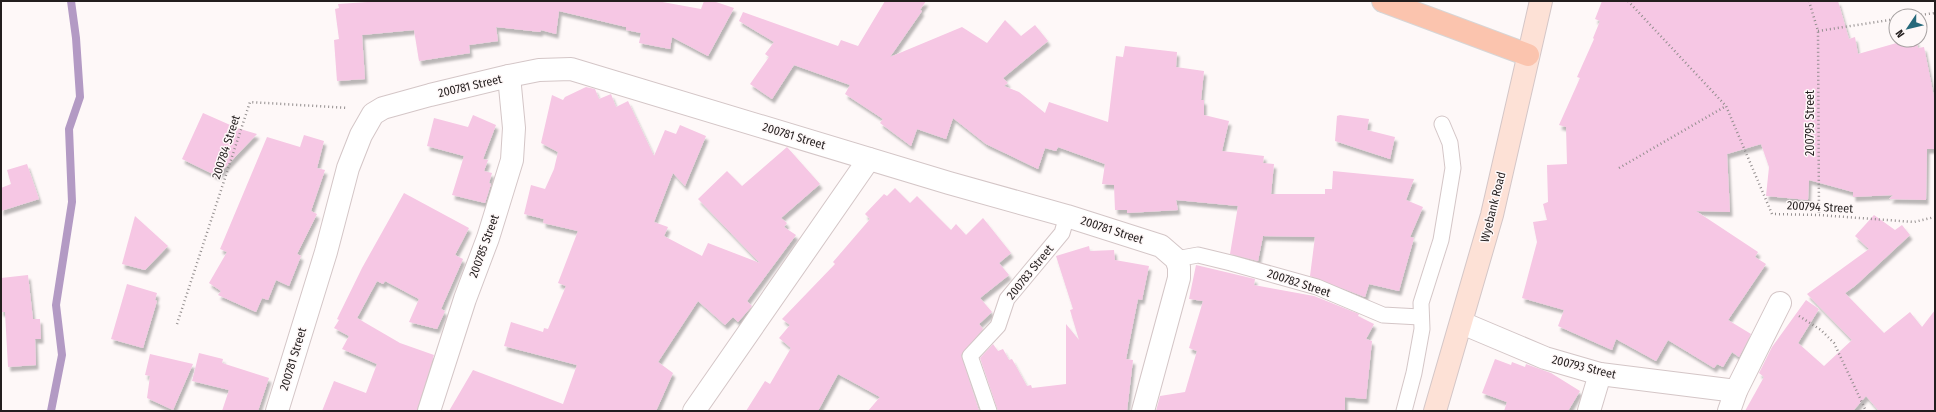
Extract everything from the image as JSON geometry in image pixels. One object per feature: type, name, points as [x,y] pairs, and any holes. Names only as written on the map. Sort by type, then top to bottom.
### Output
[{"type":"main road","points":[[1383,1],[1528,55]]},
{"type":"street","name":"Wyebank Road","points":[[1435,411],[1462,323],[1492,215],[1541,1]]},
{"type":"street","name":"200781 Street","points":[[277,411],[326,252],[348,168],[367,122],[373,114],[383,108],[509,76],[539,70],[571,69],[949,183],[1067,216],[1161,246],[1176,259]]},
{"type":"street","name":"200785 Street","points":[[429,411],[465,299],[488,238],[512,160],[514,128],[509,76]]},
{"type":"street","points":[[694,411],[869,159]]},
{"type":"street","points":[[1143,411],[1179,278],[1179,266],[1176,259]]},
{"type":"street","points":[[1729,411],[1736,391],[1780,303]]},
{"type":"street","name":"200793 Street","points":[[1462,323],[1545,358],[1600,374],[1736,391]]},
{"type":"street","points":[[1589,411],[1600,374]]},
{"type":"lane","points":[[1404,411],[1414,373],[1422,329],[1420,317],[1421,303],[1441,240],[1453,168],[1450,143],[1442,124]]},
{"type":"lane","name":"200783 Street","points":[[989,411],[970,356],[998,326],[1007,299],[1062,233],[1067,216]]},
{"type":"lane","name":"200782 Street","points":[[1176,259],[1198,255],[1316,287],[1383,315],[1420,317]]},
{"type":"path","name":"200794 Street","points":[[1628,1],[1726,106],[1772,214],[1819,215],[1914,222],[1935,217]]},
{"type":"path","name":"200795 Street","points":[[1809,1],[1818,31],[1819,215]]},
{"type":"path","points":[[1818,31],[1888,20]]},
{"type":"path","name":"200784 Street","points":[[177,324],[250,102],[383,108]]},
{"type":"path","points":[[1619,168],[1726,106]]},
{"type":"path","points":[[1780,303],[1821,330],[1834,343],[1866,411]]},
{"type":"building","points":[[382,1],[657,1],[701,9],[704,1],[713,1],[734,8],[708,56],[672,37],[670,49],[639,43],[641,33],[626,30],[626,27],[559,11],[556,34],[541,30],[540,32],[496,27],[498,41],[469,45],[470,53],[419,61],[414,30],[362,35],[365,79],[337,81],[334,40],[339,39],[335,9],[339,8],[338,4]]},
{"type":"building","points":[[885,1],[926,1],[920,10],[922,11],[890,57],[962,27],[987,43],[1005,20],[1021,36],[1035,25],[1048,41],[1003,78],[1008,83],[1004,86],[1019,92],[1045,113],[1049,102],[1108,122],[1116,56],[1123,57],[1125,46],[1177,52],[1176,67],[1204,71],[1201,100],[1204,100],[1204,115],[1229,121],[1222,151],[1264,156],[1263,163],[1274,164],[1271,194],[1325,194],[1325,189],[1332,189],[1333,171],[1414,179],[1406,200],[1423,207],[1410,237],[1414,238],[1399,291],[1369,284],[1365,297],[1310,276],[1315,237],[1263,236],[1258,261],[1230,254],[1238,206],[1176,200],[1178,210],[1127,213],[1127,210],[1115,210],[1114,185],[1102,184],[1105,164],[1058,147],[1056,151],[1045,148],[1038,169],[986,144],[953,118],[946,139],[917,129],[911,146],[880,123],[883,119],[845,94],[850,85],[794,65],[772,99],[750,84],[769,57],[765,54],[774,42],[739,21],[743,12],[838,46],[841,40],[858,46]]},
{"type":"building","points":[[1602,1],[1838,1],[1849,39],[1855,37],[1858,54],[1888,45],[1888,48],[1924,48],[1935,102],[1935,149],[1927,149],[1926,200],[1889,199],[1893,195],[1853,197],[1853,192],[1809,180],[1808,200],[1766,196],[1769,167],[1761,144],[1727,154],[1730,212],[1696,211],[1758,252],[1755,257],[1766,264],[1728,320],[1751,334],[1739,357],[1732,352],[1723,367],[1717,364],[1714,368],[1668,340],[1656,361],[1616,339],[1612,350],[1558,326],[1564,310],[1522,298],[1537,242],[1533,222],[1547,220],[1543,204],[1548,202],[1547,165],[1567,164],[1566,127],[1559,125],[1580,78],[1577,77],[1594,39],[1593,38],[1600,21],[1595,19]]},
{"type":"building","points":[[586,87],[595,89],[599,99],[611,94],[616,107],[628,101],[654,156],[665,130],[676,134],[680,125],[706,136],[685,186],[673,173],[654,222],[668,227],[664,236],[702,256],[708,243],[760,263],[698,199],[727,171],[742,186],[787,147],[820,184],[781,218],[787,223],[784,227],[796,235],[747,301],[752,306],[738,322],[733,317],[725,325],[698,301],[658,362],[673,373],[656,411],[449,411],[473,370],[563,404],[577,365],[504,346],[511,322],[543,332],[544,328],[548,329],[566,286],[558,283],[578,231],[543,223],[544,219],[524,214],[531,185],[545,189],[554,169],[558,152],[541,143],[552,95],[563,100],[565,97]]},
{"type":"building","points":[[203,113],[237,128],[257,134],[217,176],[182,159]]},
{"type":"building","points":[[473,115],[496,125],[483,159],[488,160],[484,171],[492,173],[489,183],[491,184],[485,203],[452,195],[464,156],[427,146],[434,118],[468,127]]},
{"type":"building","points":[[1340,115],[1369,119],[1367,130],[1395,137],[1390,159],[1335,141],[1337,116]]},
{"type":"building","points":[[304,135],[324,141],[317,168],[325,170],[311,211],[317,214],[297,254],[301,256],[289,286],[276,280],[268,300],[262,298],[256,312],[218,295],[221,291],[209,283],[227,252],[220,249],[267,137],[300,147]]},
{"type":"building","points":[[27,164],[39,199],[1,211],[1,188],[11,184],[7,170]]},
{"type":"building","points":[[895,188],[910,203],[917,196],[951,230],[956,224],[966,235],[983,218],[1011,253],[999,263],[1009,275],[980,298],[992,312],[979,324],[983,329],[961,355],[979,411],[868,411],[880,397],[838,374],[818,411],[746,411],[765,381],[770,384],[791,348],[779,338],[790,325],[782,319],[835,264],[833,262],[870,219],[865,214],[884,194],[887,196]]},
{"type":"building","points":[[404,193],[469,228],[455,255],[463,259],[441,309],[445,311],[437,329],[409,322],[419,299],[385,281],[383,284],[377,281],[357,318],[400,343],[434,355],[417,410],[322,411],[334,381],[366,393],[377,364],[342,349],[349,336],[334,328],[362,268]]},
{"type":"building","points":[[1874,215],[1895,230],[1902,225],[1910,235],[1855,286],[1845,293],[1884,333],[1910,312],[1922,327],[1935,310],[1935,411],[1879,411],[1866,396],[1853,411],[1745,411],[1764,377],[1759,373],[1772,347],[1806,300],[1819,309],[1798,343],[1824,366],[1852,340],[1807,294],[1869,249],[1855,236]]},
{"type":"building","points":[[135,216],[168,246],[145,270],[122,264]]},
{"type":"building","points":[[1089,246],[1090,251],[1114,250],[1115,260],[1149,266],[1142,300],[1138,299],[1126,359],[1133,360],[1127,411],[998,411],[980,358],[993,344],[998,351],[1003,349],[1009,360],[1012,359],[1027,386],[1031,385],[1032,388],[1066,384],[1066,324],[1079,340],[1070,310],[1073,309],[1056,256]]},
{"type":"building","points":[[1196,265],[1255,279],[1254,285],[1314,296],[1359,314],[1358,316],[1374,324],[1366,339],[1372,341],[1366,399],[1345,397],[1345,411],[1156,411],[1160,396],[1185,392],[1197,351],[1189,348],[1203,301],[1189,299]]},
{"type":"building","points":[[28,275],[33,319],[40,319],[41,339],[35,339],[36,365],[8,367],[5,312],[1,312],[1,278]]},
{"type":"building","points":[[127,284],[157,293],[155,300],[157,301],[143,348],[111,339]]},
{"type":"building","points":[[199,353],[223,359],[222,363],[269,378],[258,411],[222,411],[229,390],[192,381]]},
{"type":"building","points":[[150,354],[193,364],[173,410],[147,398],[150,376],[145,375]]},
{"type":"building","points":[[1495,359],[1511,365],[1512,362],[1525,367],[1526,364],[1551,373],[1580,391],[1568,411],[1504,411],[1507,402],[1482,393]]},
{"type":"waterway","points":[[51,411],[62,355],[56,305],[72,202],[69,129],[80,97],[76,38],[71,1]]}]
